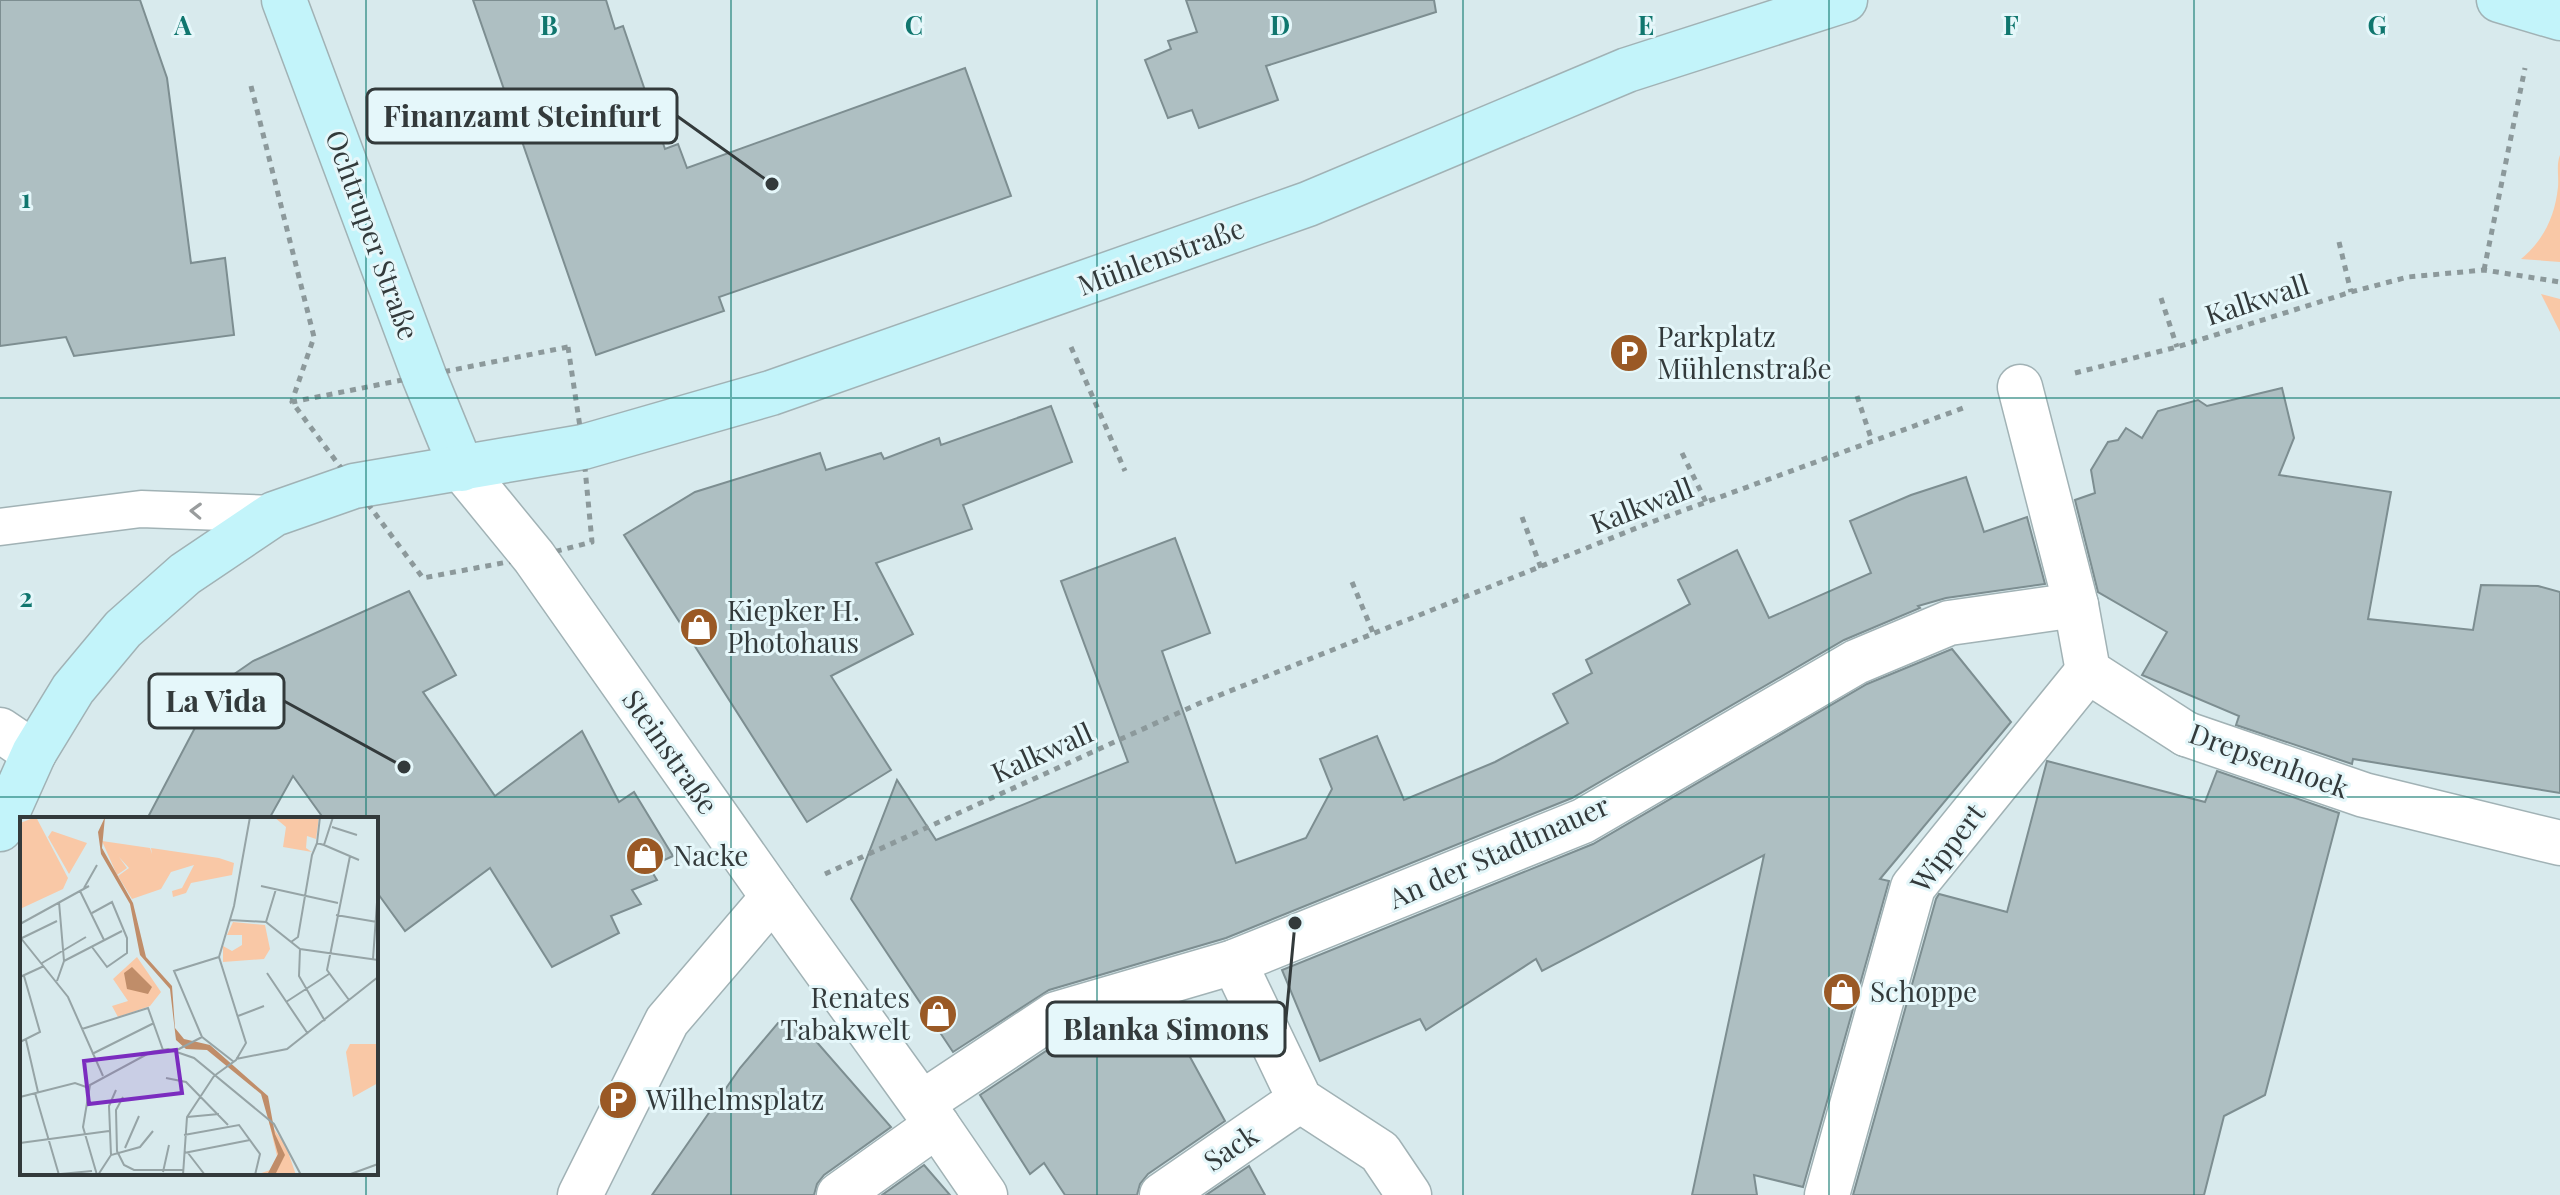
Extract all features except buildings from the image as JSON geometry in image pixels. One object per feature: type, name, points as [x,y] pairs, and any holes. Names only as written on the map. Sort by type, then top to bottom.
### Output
[{"type":"main road","name":"Ochtruper Straße","points":[[284,0],[424,376],[462,469]]},
{"type":"main road","name":"Mühlenstraße","points":[[0,829],[17,741],[73,689],[123,629],[185,574],[274,514],[354,486],[583,447],[771,393],[1308,204],[1627,70],[1845,0]]},
{"type":"main road","points":[[2499,0],[2560,18]]},
{"type":"street","points":[[2020,387],[2076,605],[2088,671]]},
{"type":"street","name":"Steinstraße","points":[[462,469],[534,557],[985,1195]]},
{"type":"street","name":"An der Stadtmauer","points":[[839,1195],[930,1114],[1056,1014],[1234,962],[1583,821],[1869,657],[1949,623],[2076,605]]},
{"type":"street","name":"Drepsenhoek","points":[[2088,671],[2186,734],[2364,795],[2560,843]]},
{"type":"street","name":"Wippert","points":[[1827,1195],[1913,887],[2088,671]]},
{"type":"street","points":[[580,1195],[667,1021],[773,897]]},
{"type":"street","points":[[1234,962],[1300,1100],[1380,1152],[1409,1195]]},
{"type":"street","name":"Sack","points":[[1162,1195],[1300,1100]]},
{"type":"lane","points":[[0,527],[141,509],[274,514]]},
{"type":"path","points":[[2484,270],[2525,64]]},
{"type":"path","points":[[249,77],[314,337],[292,402]]},
{"type":"path","points":[[2339,242],[2351,292]]},
{"type":"path","name":"Kalkwall","points":[[773,897],[1200,703],[1706,502],[2020,387],[2177,347],[2408,277],[2484,270],[2560,282]]},
{"type":"path","points":[[1049,297],[1125,471]]},
{"type":"path","points":[[2161,298],[2177,347]]},
{"type":"path","points":[[1857,396],[1872,441]]},
{"type":"path","points":[[1682,453],[1706,502]]},
{"type":"path","points":[[354,486],[423,578],[534,557]]},
{"type":"path","points":[[1522,517],[1541,568]]},
{"type":"path","points":[[1352,582],[1374,635]]},
{"type":"shaded area","points":[[2560,155],[2560,262],[2521,259],[2542,236],[2551,218]]},
{"type":"shaded area","points":[[2541,294],[2560,299],[2560,332]]},
{"type":"place","name":"Finanzamt Steinfurt","points":[[772,184]]},
{"type":"place","name":"Parkplatz Mühlenstraße","points":[[1629,353]]},
{"type":"place","name":"Kiepker H. Photohaus","points":[[699,627]]},
{"type":"place","name":"La Vida","points":[[404,767]]},
{"type":"place","name":"Nacke","points":[[645,856]]},
{"type":"place","name":"Blanka Simons","points":[[1295,923]]},
{"type":"place","name":"Schoppe","points":[[1842,992]]},
{"type":"place","name":"Renates Tabakwelt","points":[[938,1014]]},
{"type":"place","name":"Wilhelmsplatz","points":[[618,1100]]}]
